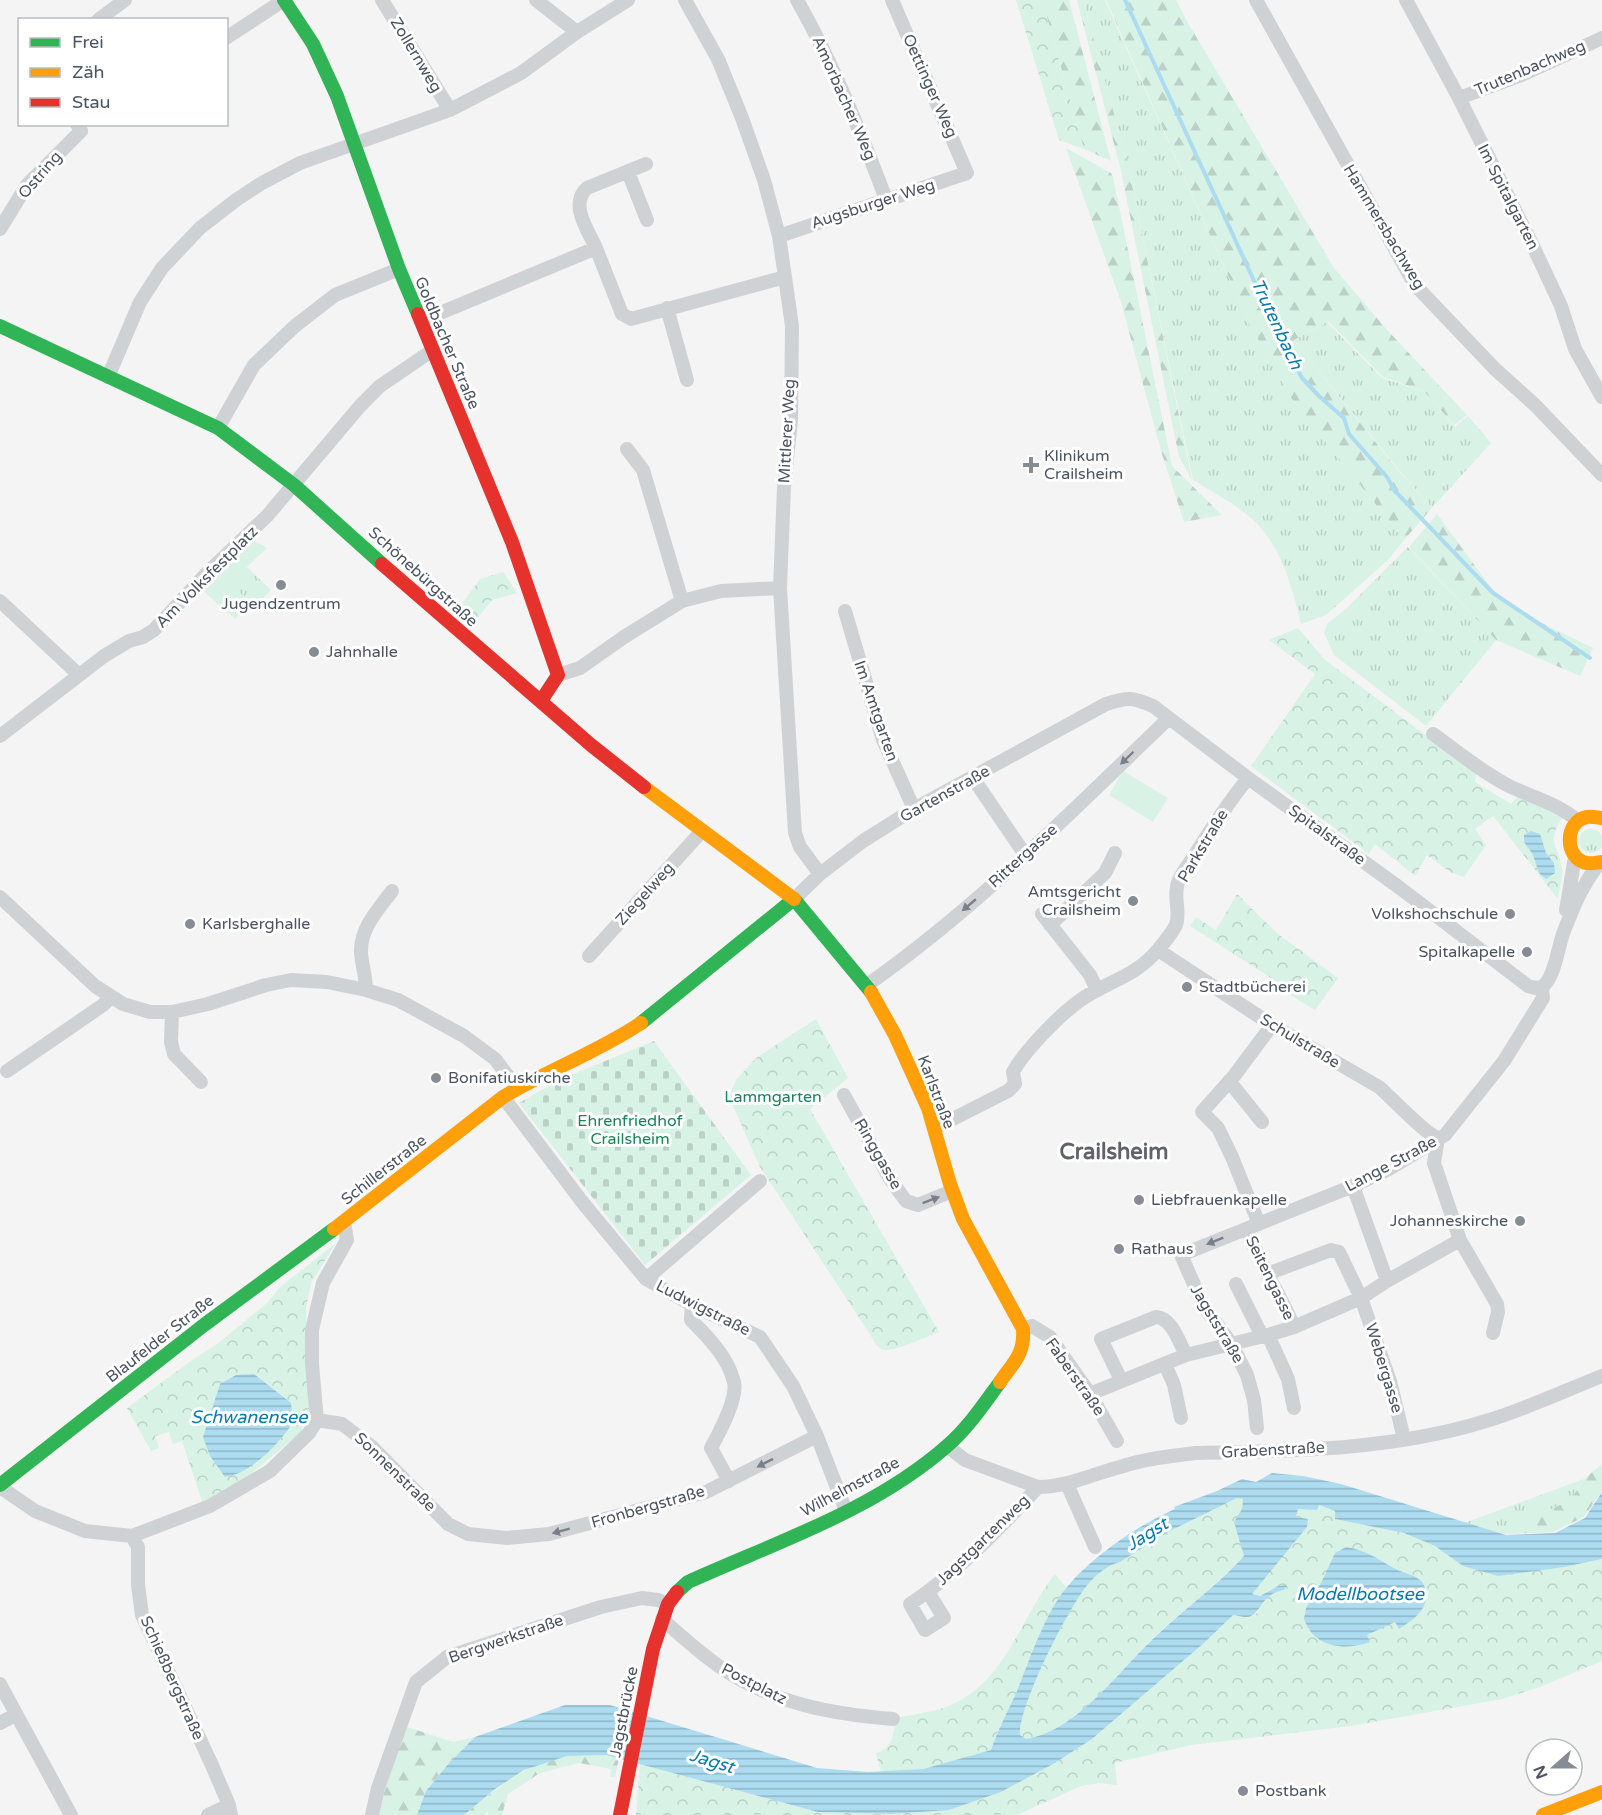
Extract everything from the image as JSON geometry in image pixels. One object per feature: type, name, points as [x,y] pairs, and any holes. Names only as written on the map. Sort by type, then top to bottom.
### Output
[{"type":"main road","name":"Goldbacher Straße","points":[[284,0],[313,44],[337,96],[399,269],[512,542],[558,675]]},
{"type":"main road","name":"Schönebürgstraße","points":[[0,326],[218,428],[294,485],[432,609],[591,745],[701,832],[794,899]]},
{"type":"main road","points":[[542,701],[558,675]]},
{"type":"main road","points":[[1597,814],[1578,821],[1569,834],[1570,850],[1575,857],[1588,864],[1600,863]]},
{"type":"main road","name":"Karlstraße","points":[[794,899],[867,985],[895,1035],[928,1108],[952,1191],[974,1241],[1018,1315],[1023,1329]]},
{"type":"main road","name":"Schillerstraße","points":[[344,1222],[503,1097],[619,1038],[646,1020],[794,899]]},
{"type":"main road","name":"Blaufelder Straße","points":[[0,1486],[204,1325],[344,1222]]},
{"type":"main road","name":"Wilhelmstraße","points":[[652,1649],[668,1604],[674,1594],[688,1582],[846,1511],[911,1474],[947,1446],[961,1432],[1021,1353],[1024,1342],[1023,1329]]},
{"type":"main road","name":"Jagstbrücke","points":[[620,1815],[652,1649]]},
{"type":"main road","points":[[1543,1815],[1602,1792]]},
{"type":"street","points":[[101,18],[125,0]]},
{"type":"street","points":[[228,37],[284,0]]},
{"type":"street","name":"Zollernweg","points":[[382,0],[450,110]]},
{"type":"street","points":[[536,0],[577,32]]},
{"type":"street","points":[[108,376],[140,302],[162,268],[200,228],[236,200],[300,163],[450,110],[520,73],[577,32],[628,0]]},
{"type":"street","name":"Mittlerer Weg","points":[[685,0],[718,59],[742,118],[764,180],[779,236],[792,326],[791,420],[784,487],[780,588],[795,833],[800,847],[820,874]]},
{"type":"street","name":"Amorbacher Weg","points":[[797,0],[852,111],[886,199]]},
{"type":"street","name":"Oettinger Weg","points":[[892,0],[967,173]]},
{"type":"street","name":"Hammersbachweg","points":[[1256,0],[1415,285],[1602,475]]},
{"type":"street","name":"Im Spitalgarten","points":[[1406,0],[1459,98],[1533,246],[1561,306],[1575,349],[1602,397]]},
{"type":"street","name":"Trutenbachweg","points":[[1459,98],[1524,74],[1602,38]]},
{"type":"street","name":"Ostring","points":[[0,229],[27,185],[83,127]]},
{"type":"street","points":[[646,164],[587,188],[580,194],[578,208],[622,314],[631,319],[785,277]]},
{"type":"street","points":[[628,172],[647,220]]},
{"type":"street","name":"Augsburger Weg","points":[[779,236],[967,173]]},
{"type":"street","points":[[421,321],[596,248]]},
{"type":"street","points":[[218,428],[254,365],[295,326],[335,295],[399,269]]},
{"type":"street","points":[[667,308],[687,380]]},
{"type":"street","name":"Am Volksfestplatz","points":[[0,736],[78,674],[117,648],[154,630],[206,574],[267,516],[360,406],[380,386],[433,350]]},
{"type":"street","points":[[627,449],[643,470],[682,601]]},
{"type":"street","points":[[558,675],[580,668],[682,601],[722,591],[780,588]]},
{"type":"street","points":[[0,601],[78,674]]},
{"type":"street","name":"Im Amtgarten","points":[[845,611],[883,740],[914,809]]},
{"type":"street","name":"Spitalstraße","points":[[1106,704],[1125,698],[1153,706],[1400,888],[1528,986],[1542,987]]},
{"type":"street","name":"Gartenstraße","points":[[794,899],[820,874],[863,841],[914,809],[1106,704]]},
{"type":"street","name":"Rittergasse","points":[[867,985],[905,958],[1026,856],[1169,718]]},
{"type":"street","points":[[1433,734],[1491,776],[1558,806],[1578,821]]},
{"type":"street","points":[[973,778],[1026,856]]},
{"type":"street","name":"Parkstraße","points":[[935,1128],[1008,1091],[1015,1084],[1013,1072],[1022,1058],[1070,1008],[1097,990],[1120,980],[1143,965],[1158,950],[1176,926],[1175,897],[1178,881],[1220,814],[1248,778]]},
{"type":"street","name":"Ziegelweg","points":[[589,956],[701,832]]},
{"type":"street","points":[[1097,990],[1090,975],[1046,919],[1105,873],[1115,853]]},
{"type":"street","name":"Lange Straße","points":[[1181,1255],[1353,1186],[1389,1169],[1445,1135],[1504,1061],[1542,999],[1542,987],[1550,979],[1563,932],[1575,857]]},
{"type":"street","name":"Lange Straße","points":[[1563,932],[1581,892],[1600,863]]},
{"type":"street","points":[[366,990],[361,954],[362,937],[368,924],[392,891]]},
{"type":"street","points":[[0,897],[81,974],[111,997],[138,1009],[172,1012],[291,980],[327,982],[366,990],[398,1000],[464,1036],[495,1059],[517,1088]]},
{"type":"street","name":"Schulstraße","points":[[1158,950],[1272,1025],[1379,1088],[1395,1100],[1427,1132],[1438,1138]]},
{"type":"street","points":[[7,1071],[104,1005],[111,997]]},
{"type":"street","points":[[172,1012],[171,1042],[174,1054],[201,1082]]},
{"type":"street","points":[[1262,1122],[1229,1081],[1250,1057],[1272,1025]]},
{"type":"street","name":"Seitengasse","points":[[1229,1081],[1202,1112],[1218,1128],[1232,1157],[1253,1227],[1254,1250],[1279,1293],[1294,1327]]},
{"type":"street","name":"Ringgasse","points":[[844,1095],[890,1179],[906,1201],[918,1205],[952,1191]]},
{"type":"street","name":"Ludwigstraße","points":[[503,1097],[583,1203],[646,1279],[692,1305],[760,1337],[793,1386],[817,1436],[846,1511]]},
{"type":"street","points":[[1438,1138],[1434,1163],[1461,1240],[1497,1304],[1498,1312],[1493,1333]]},
{"type":"street","points":[[646,1279],[760,1181]]},
{"type":"street","points":[[1353,1186],[1387,1281]]},
{"type":"street","name":"Schillerstraße","points":[[317,1420],[312,1364],[312,1330],[323,1283],[347,1240],[344,1222]]},
{"type":"street","points":[[1090,1394],[1186,1355],[1294,1327],[1361,1298],[1461,1240]]},
{"type":"street","name":"Webergasse","points":[[1267,1274],[1335,1250],[1342,1256],[1361,1298],[1390,1382],[1404,1439]]},
{"type":"street","name":"Jagststraße","points":[[1181,1255],[1204,1307],[1231,1343],[1247,1375],[1254,1400],[1257,1428]]},
{"type":"street","points":[[1236,1284],[1288,1379],[1294,1408]]},
{"type":"street","points":[[692,1305],[691,1320],[724,1357],[735,1384],[726,1422],[711,1448],[729,1481]]},
{"type":"street","points":[[1121,1380],[1101,1339],[1156,1317],[1161,1317],[1168,1322],[1186,1355]]},
{"type":"street","name":"Faberstraße","points":[[1023,1329],[1032,1326],[1050,1337],[1090,1394],[1117,1441]]},
{"type":"street","points":[[1165,1364],[1174,1385],[1181,1418]]},
{"type":"street","name":"Grabenstraße","points":[[947,1446],[965,1460],[1038,1487],[1067,1484],[1124,1466],[1169,1456],[1366,1446],[1404,1439],[1487,1421],[1602,1376]]},
{"type":"street","points":[[0,1486],[35,1511],[85,1531],[132,1536],[210,1506],[270,1471],[309,1433],[317,1420]]},
{"type":"street","name":"Sonnenstraße","points":[[317,1420],[342,1424],[371,1446],[448,1524],[468,1534]]},
{"type":"street","name":"Fronbergstraße","points":[[468,1534],[507,1538],[549,1534],[706,1492],[817,1436]]},
{"type":"street","points":[[1067,1484],[1095,1546]]},
{"type":"street","name":"Jagstgartenweg","points":[[928,1593],[1038,1487]]},
{"type":"street","name":"Schießbergstraße","points":[[132,1536],[138,1547],[138,1585],[142,1616],[230,1810]]},
{"type":"street","name":"Bergwerkstraße","points":[[372,1815],[378,1788],[416,1682],[447,1657],[601,1607],[642,1598],[668,1604]]},
{"type":"street","name":"Postplatz","points":[[662,1619],[701,1653],[743,1681],[794,1704],[826,1712],[893,1719]]},
{"type":"street","points":[[0,1684],[71,1815]]},
{"type":"street","points":[[0,1723],[15,1715]]},
{"type":"street","points":[[208,1815],[230,1810]]},
{"type":"green space","points":[[1016,0],[1042,0],[1084,149],[1059,140]]},
{"type":"green space","points":[[1042,0],[1069,0],[1111,161],[1084,149]]},
{"type":"green space","points":[[1077,0],[1083,0],[1128,165],[1192,480],[1179,457],[1121,171]]},
{"type":"green space","points":[[1083,0],[1105,0],[1250,325],[1291,398],[1404,540],[1389,559],[1326,615],[1301,624],[1284,567],[1262,529],[1238,508],[1193,480],[1128,165]]},
{"type":"green space","points":[[1106,0],[1176,0],[1334,268],[1388,331],[1467,415],[1454,425],[1424,391],[1383,377],[1328,321],[1294,340],[1397,469],[1432,508],[1404,540],[1291,398],[1250,325]]},
{"type":"green space","points":[[1066,148],[1111,173],[1113,177],[1172,466],[1222,515],[1184,522],[1161,451],[1121,302]]},
{"type":"green space","points":[[1327,322],[1382,378],[1424,391],[1455,427],[1468,416],[1491,443],[1432,508],[1294,340]]},
{"type":"green space","points":[[1437,514],[1492,589],[1519,612],[1593,648],[1580,676],[1496,640],[1409,547]]},
{"type":"green space","points":[[253,540],[267,548],[229,584],[252,603],[235,619],[201,589]]},
{"type":"green space","points":[[1408,547],[1496,640],[1426,726],[1334,655],[1324,633],[1328,623],[1347,608]]},
{"type":"green space","points":[[247,567],[271,590],[256,607],[229,584]]},
{"type":"green space","points":[[503,572],[517,593],[492,600],[472,625],[456,612],[480,579]]},
{"type":"green space","points":[[1298,628],[1324,659],[1476,773],[1475,782],[1511,804],[1519,795],[1562,818],[1554,834],[1554,844],[1562,869],[1558,899],[1493,816],[1475,829],[1486,845],[1464,877],[1450,872],[1427,855],[1415,876],[1375,844],[1369,854],[1251,766],[1315,674],[1269,640]]},
{"type":"green space","points":[[1123,771],[1168,798],[1153,822],[1109,795]]},
{"type":"green space","points":[[1591,829],[1600,832],[1603,841],[1600,850],[1591,853],[1582,850],[1579,841],[1582,832]]},
{"type":"green space","points":[[1237,894],[1278,934],[1338,978],[1315,1010],[1290,995],[1279,983],[1190,926],[1196,917],[1216,930]]},
{"type":"green space","name":"Lammgarten","points":[[816,1019],[848,1078],[810,1109],[939,1332],[896,1349],[884,1350],[875,1343],[760,1167],[729,1097],[736,1080],[756,1058]]},
{"type":"green space","name":"Ehrenfriedhof Crailsheim","points":[[654,1041],[751,1175],[645,1265],[519,1103],[559,1080]]},
{"type":"green space","points":[[336,1243],[311,1283],[306,1309],[309,1408],[301,1432],[235,1487],[203,1504],[182,1441],[173,1444],[169,1432],[155,1436],[159,1448],[151,1451],[127,1408],[216,1345],[267,1303],[280,1287]]},
{"type":"green space","points":[[1602,1464],[1602,1491],[1584,1517],[1553,1532],[1505,1534],[1571,1499],[1585,1478]]},
{"type":"green space","points":[[1584,1479],[1571,1499],[1505,1534],[1464,1523]]},
{"type":"green space","points":[[1237,1498],[1243,1499],[1242,1509],[1235,1522],[1244,1556],[1155,1636],[1080,1712],[1045,1733],[1026,1739],[1020,1735],[1027,1703],[1046,1657],[1089,1583],[1099,1573],[1170,1531]]},
{"type":"green space","points":[[1318,1505],[1335,1511],[1335,1519],[1404,1533],[1435,1546],[1463,1566],[1564,1567],[1602,1559],[1602,1661],[1540,1687],[1502,1699],[1351,1726],[1191,1745],[1115,1763],[1117,1785],[1099,1783],[1081,1786],[1017,1815],[636,1815],[640,1764],[819,1812],[891,1814],[949,1810],[1001,1792],[1055,1763],[1092,1739],[1204,1643],[1233,1614],[1247,1618],[1257,1613],[1263,1600],[1276,1591],[1270,1589],[1260,1596],[1252,1594],[1307,1527],[1296,1518],[1298,1509],[1316,1510]]},
{"type":"green space","points":[[1055,1574],[1066,1587],[1044,1627],[991,1750],[923,1769],[881,1772],[876,1753],[889,1744],[893,1735],[895,1718],[940,1709],[962,1699],[980,1686],[1008,1652]]},
{"type":"green space","points":[[407,1727],[453,1742],[475,1737],[426,1791],[417,1815],[379,1815],[389,1772]]},
{"type":"green space","points":[[606,1755],[619,1758],[615,1777],[610,1777],[611,1769],[579,1763],[540,1773],[508,1794],[502,1815],[488,1815],[488,1811],[484,1815],[464,1815],[500,1786],[539,1764],[569,1756]]},
{"type":"water","points":[[1531,831],[1540,834],[1546,853],[1554,863],[1555,873],[1546,879],[1539,873],[1533,855],[1524,842],[1524,835]]},
{"type":"water","name":"Schwanensee","points":[[254,1374],[291,1403],[293,1423],[280,1440],[254,1464],[225,1477],[210,1456],[203,1437],[220,1384],[236,1375]]},
{"type":"water","name":"Jagst","points":[[1272,1473],[1303,1476],[1341,1484],[1506,1535],[1555,1533],[1585,1518],[1602,1492],[1602,1559],[1498,1576],[1463,1566],[1435,1546],[1404,1533],[1335,1519],[1335,1511],[1319,1505],[1317,1510],[1298,1509],[1296,1517],[1308,1519],[1307,1527],[1252,1594],[1260,1596],[1278,1586],[1287,1585],[1284,1590],[1270,1596],[1252,1615],[1245,1617],[1233,1615],[1204,1643],[1092,1739],[1055,1763],[1001,1792],[949,1810],[891,1814],[818,1812],[606,1755],[567,1756],[524,1770],[495,1789],[464,1815],[417,1815],[426,1791],[475,1737],[565,1705],[610,1705],[817,1768],[868,1772],[923,1769],[991,1750],[1045,1623],[1059,1598],[1078,1575],[1117,1542],[1175,1509],[1174,1507],[1242,1479],[1256,1482]],"holes":[[[1237,1498],[1243,1499],[1242,1509],[1234,1522],[1244,1556],[1155,1637],[1080,1712],[1045,1733],[1026,1739],[1020,1735],[1027,1703],[1046,1657],[1080,1595],[1092,1580],[1099,1573],[1170,1531]]]},
{"type":"water","name":"Modellbootsee","points":[[1346,1547],[1365,1552],[1417,1578],[1424,1586],[1426,1599],[1422,1610],[1399,1629],[1395,1622],[1367,1635],[1370,1642],[1351,1646],[1331,1645],[1315,1636],[1304,1619],[1306,1608],[1335,1553]]},
{"type":"waterway","name":"Trutenbach","points":[[1125,0],[1284,346],[1302,378],[1344,418],[1349,434],[1387,477],[1394,490],[1493,593],[1590,658]]},
{"type":"traffic: fast","points":[[284,0],[313,44],[337,96],[399,269],[418,314]]},
{"type":"traffic: fast","points":[[0,326],[218,428],[294,485],[382,564]]},
{"type":"traffic: fast","points":[[641,1023],[794,899],[871,992]]},
{"type":"traffic: fast","points":[[0,1485],[204,1325],[334,1229]]},
{"type":"traffic: fast","points":[[677,1592],[688,1582],[789,1539],[888,1489],[918,1469],[955,1439],[1000,1382]]},
{"type":"traffic: slow","points":[[644,787],[794,899]]},
{"type":"traffic: slow","points":[[1602,818],[1589,817],[1579,820],[1574,825],[1570,840],[1574,855],[1579,860],[1589,863],[1602,862]]},
{"type":"traffic: slow","points":[[871,992],[895,1035],[928,1108],[950,1184],[963,1219],[1023,1329],[1020,1352],[1000,1382]]},
{"type":"traffic: slow","points":[[334,1229],[503,1097],[608,1043],[641,1023]]},
{"type":"traffic: slow","points":[[1543,1815],[1602,1792]]},
{"type":"traffic: jam","points":[[418,314],[512,542],[558,675],[541,701]]},
{"type":"traffic: jam","points":[[382,564],[591,745],[644,787]]},
{"type":"traffic: jam","points":[[620,1815],[653,1649],[668,1604],[677,1592]]},
{"type":"place","name":"Klinikum Crailsheim","points":[[1031,465]]},
{"type":"place","name":"Jugendzentrum","points":[[281,585]]},
{"type":"place","name":"Jahnhalle","points":[[314,652]]},
{"type":"place","name":"Amtsgericht Crailsheim","points":[[1133,901]]},
{"type":"place","name":"Volkshochschule","points":[[1510,914]]},
{"type":"place","name":"Karlsberghalle","points":[[190,924]]},
{"type":"place","name":"Spitalkapelle","points":[[1527,952]]},
{"type":"place","name":"Stadtbücherei","points":[[1187,987]]},
{"type":"place","name":"Bonifatiuskirche","points":[[436,1078]]},
{"type":"place","name":"Liebfrauenkapelle","points":[[1139,1200]]},
{"type":"place","name":"Johanneskirche","points":[[1520,1221]]},
{"type":"place","name":"Rathaus","points":[[1119,1249]]},
{"type":"place","name":"Postbank","points":[[1243,1791]]},
{"type":"district","name":"Crailsheim","points":[[1114,1152]]}]
